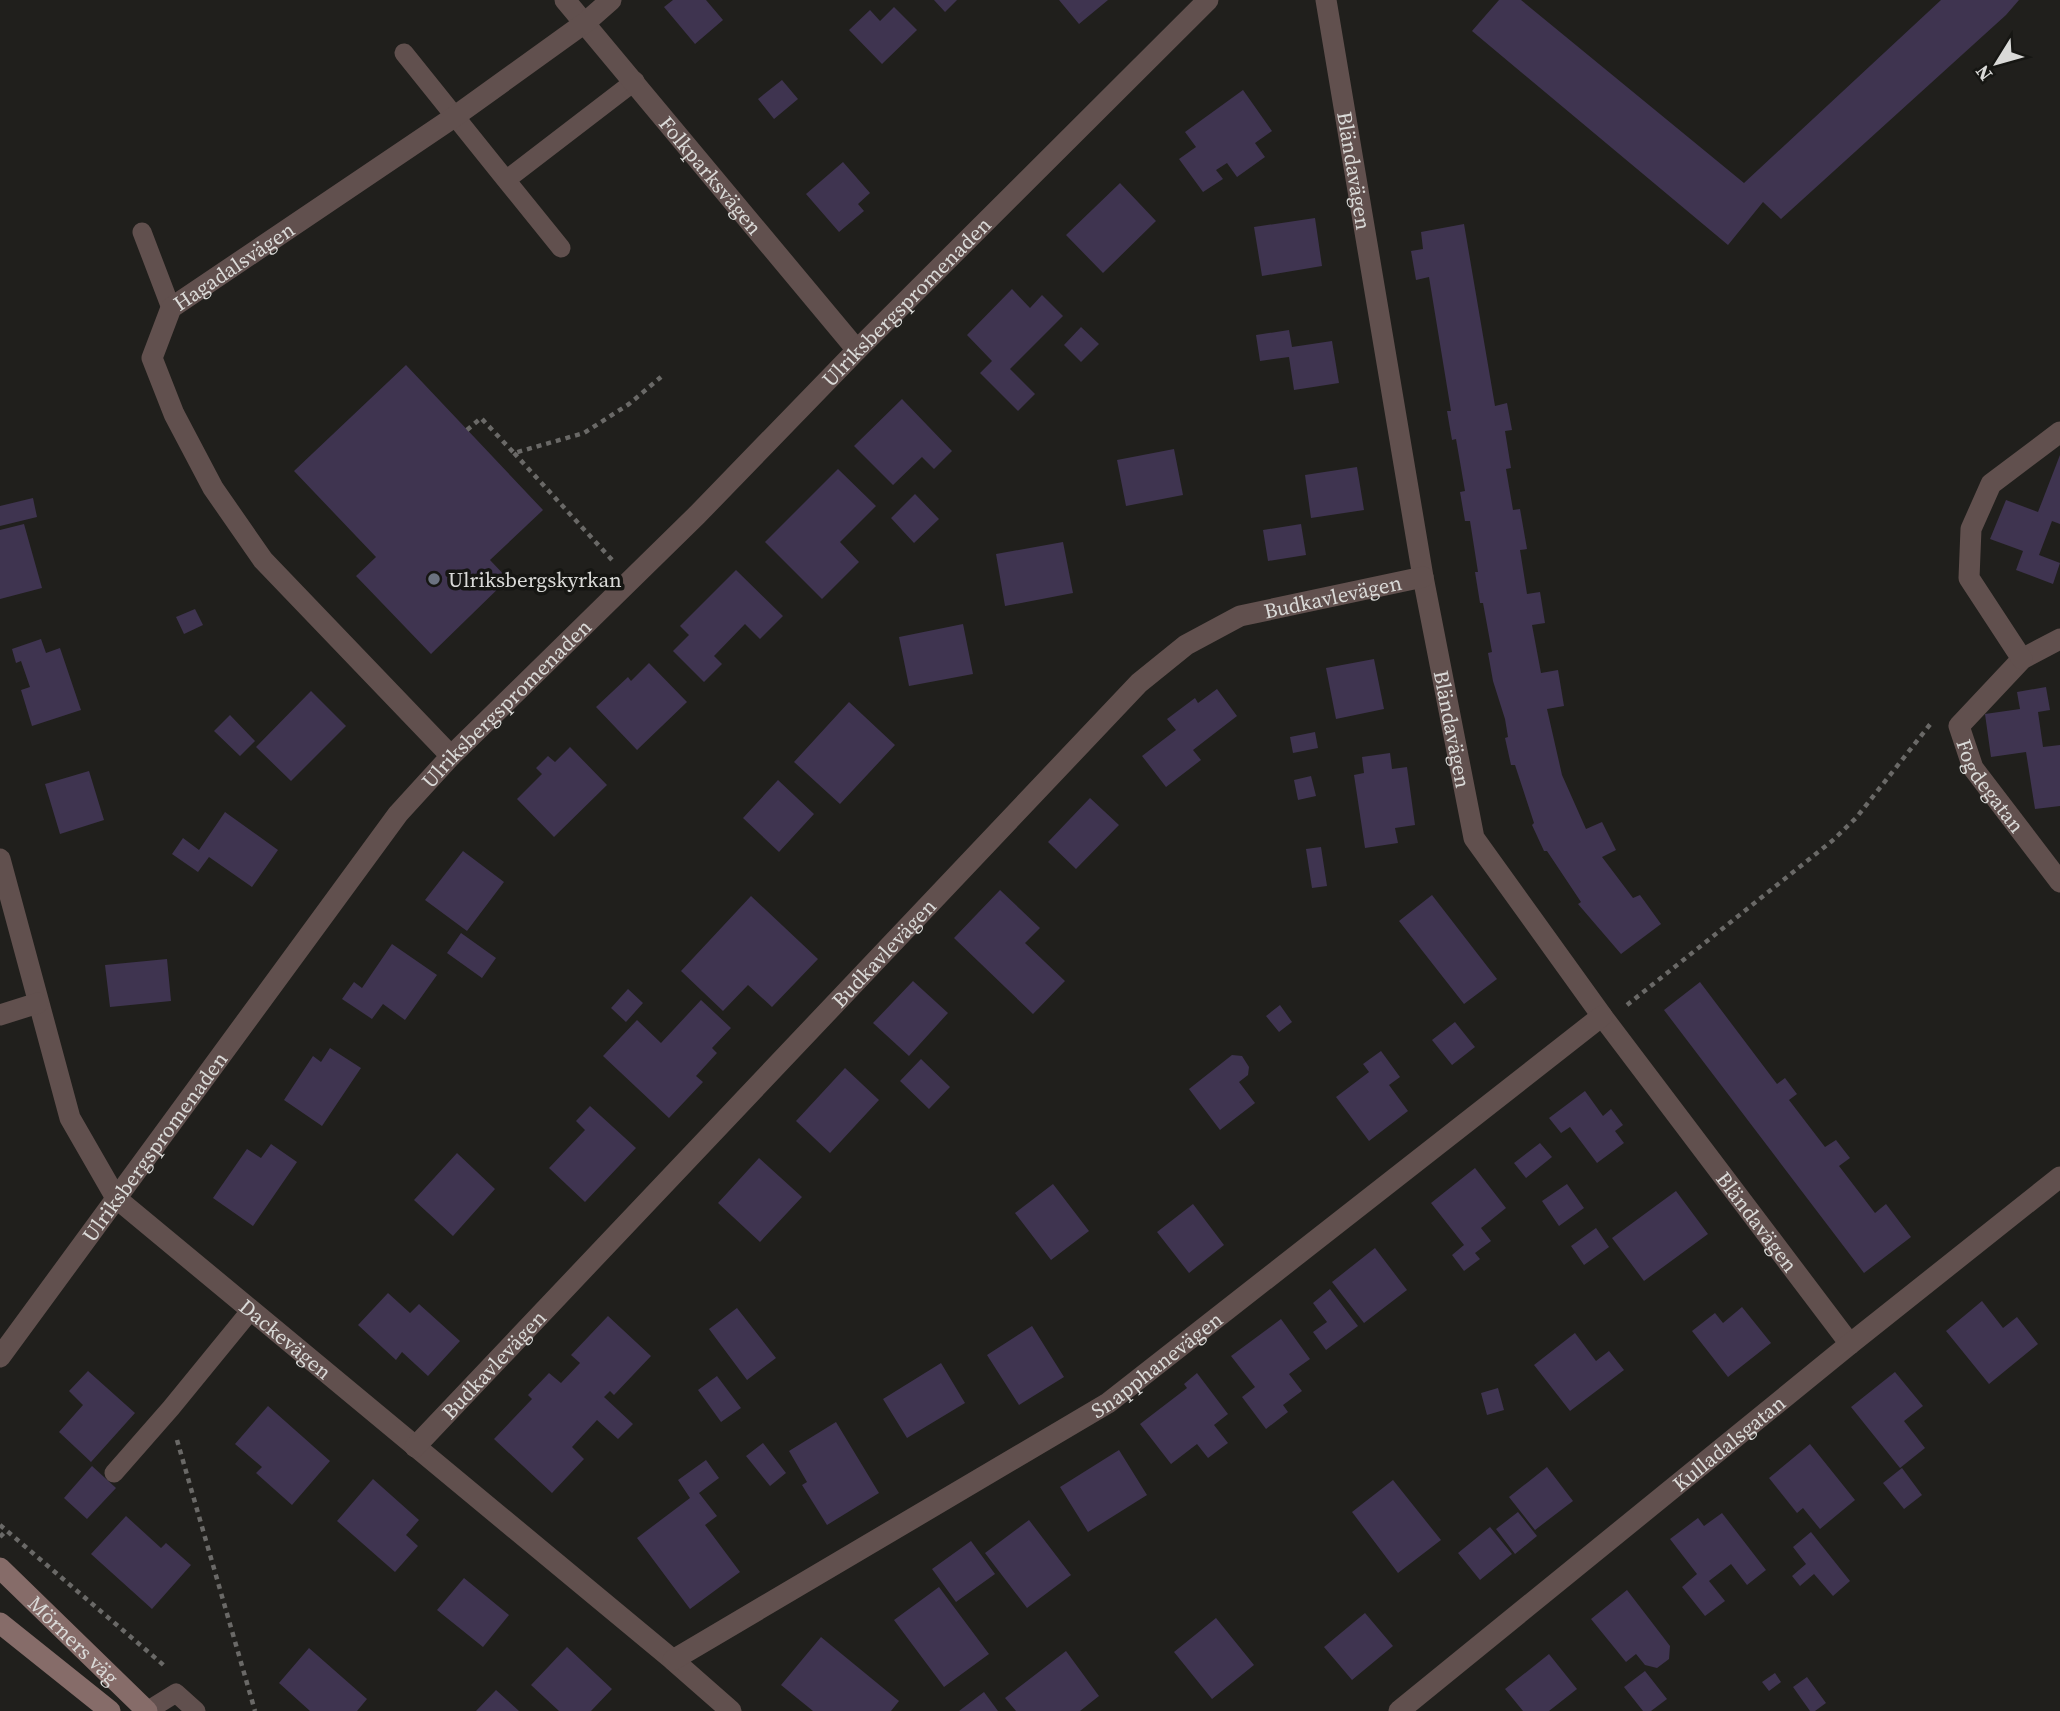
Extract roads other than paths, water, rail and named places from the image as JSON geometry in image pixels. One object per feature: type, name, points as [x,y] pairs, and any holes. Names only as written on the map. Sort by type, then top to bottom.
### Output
[{"type":"main road","name":"Mörners väg","points":[[0,1568],[147,1711]]},
{"type":"main road","name":"Mörners väg","points":[[0,1623],[110,1711]]},
{"type":"street","name":"Folkparksvägen","points":[[565,0],[857,349]]},
{"type":"street","name":"Hagadalsvägen","points":[[451,755],[263,560],[213,488],[174,414],[152,358],[171,309],[454,117],[586,22],[611,0]]},
{"type":"street","name":"Ulriksbergspromenaden","points":[[0,1357],[378,840],[451,755],[697,515],[857,349],[1208,0]]},
{"type":"street","name":"Bländavägen","points":[[1326,0],[1423,577],[1474,838],[1604,1019],[1850,1344]]},
{"type":"street","points":[[2022,659],[1969,578],[1971,529],[1992,484],[2060,432]]},
{"type":"street","name":"Budkavlevägen","points":[[415,1447],[1139,683],[1186,645],[1240,616],[1423,577]]},
{"type":"street","name":"Fogdegatan","points":[[2060,639],[2022,659],[1959,726],[1973,768],[2060,882]]},
{"type":"street","name":"Dackevägen","points":[[0,859],[69,1118],[116,1198],[731,1711]]},
{"type":"street","points":[[0,1015],[38,1003]]},
{"type":"street","name":"Snapphanevägen","points":[[673,1660],[1108,1403],[1604,1019]]},
{"type":"street","name":"Kulladalsgatan","points":[[1399,1711],[2060,1177]]},
{"type":"lane","points":[[404,53],[561,248]]},
{"type":"lane","points":[[506,180],[635,81]]},
{"type":"lane","points":[[142,232],[171,309]]},
{"type":"lane","points":[[114,1473],[251,1310]]},
{"type":"lane","name":"Mörners väg","points":[[147,1711],[176,1693],[196,1711]]},
{"type":"place","name":"Ulriksbergskyrkan","points":[[434,579]]}]
